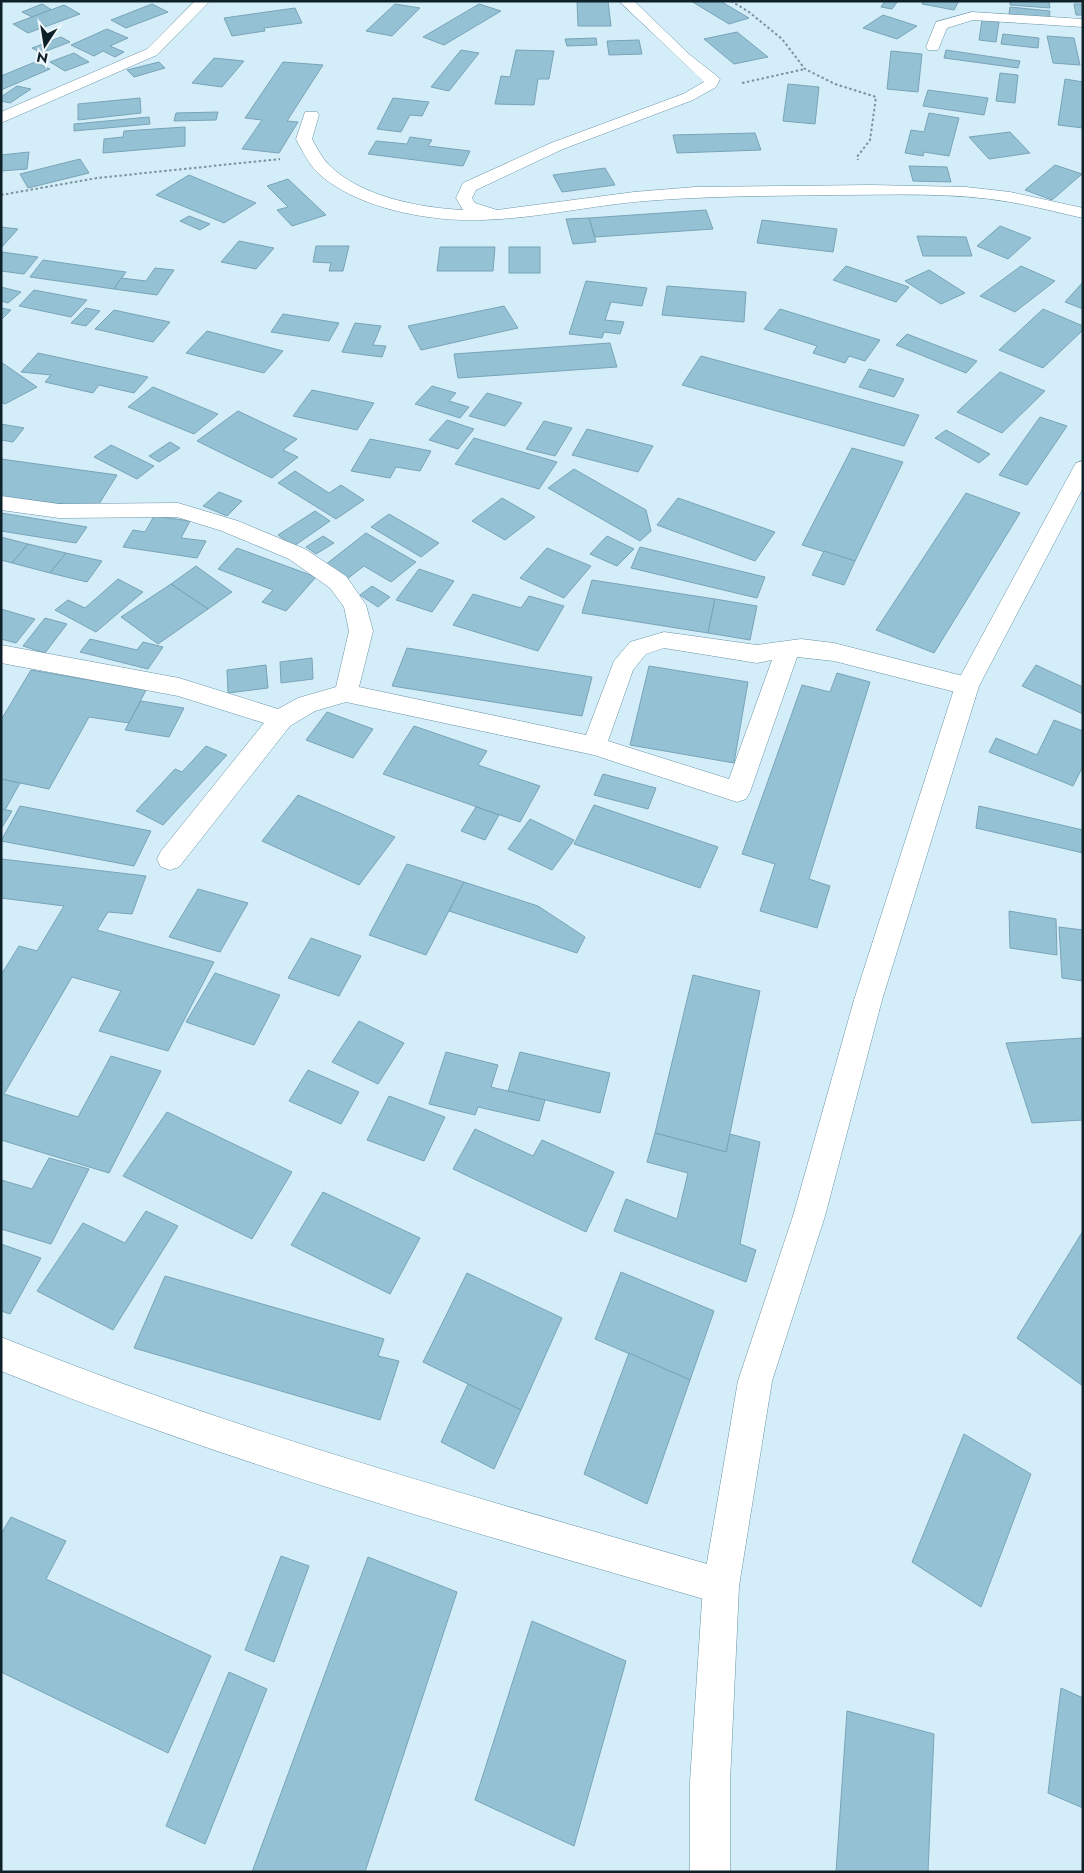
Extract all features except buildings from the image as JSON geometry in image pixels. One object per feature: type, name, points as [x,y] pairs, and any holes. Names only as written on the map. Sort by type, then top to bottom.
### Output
[{"type":"street","points":[[1,118],[152,52],[203,1]]},
{"type":"street","points":[[496,215],[479,212],[468,206],[464,198],[470,187],[557,146],[688,97],[711,84],[712,79],[685,58],[626,1]]},
{"type":"street","points":[[933,47],[941,25],[972,16],[1083,24]]},
{"type":"street","points":[[311,115],[304,139],[313,157],[330,175],[386,202],[425,212],[465,216],[496,215],[634,197],[696,192],[871,190],[966,192],[1001,196],[1083,213]]},
{"type":"street","points":[[710,1872],[710,1782],[721,1586],[755,1381],[809,1216],[868,1000],[967,686],[1017,587],[1083,468]]},
{"type":"street","points":[[1,503],[59,511],[178,510],[230,526],[297,554],[338,582],[355,605],[361,631],[346,693]]},
{"type":"street","points":[[594,746],[622,666],[638,648],[664,640],[757,654],[801,648],[834,652],[967,686]]},
{"type":"street","points":[[170,860],[281,719],[307,704],[346,693],[594,746],[737,792],[788,650]]},
{"type":"street","points":[[1,654],[179,687],[281,719]]},
{"type":"street","points":[[1,1354],[75,1384],[361,1482],[721,1586]]},
{"type":"path","points":[[731,1],[749,12],[782,39],[805,69],[834,84],[876,97],[870,140],[857,157],[871,190]]},
{"type":"path","points":[[711,84],[739,84],[805,69]]},
{"type":"path","points":[[1,195],[155,171],[313,157]]}]
